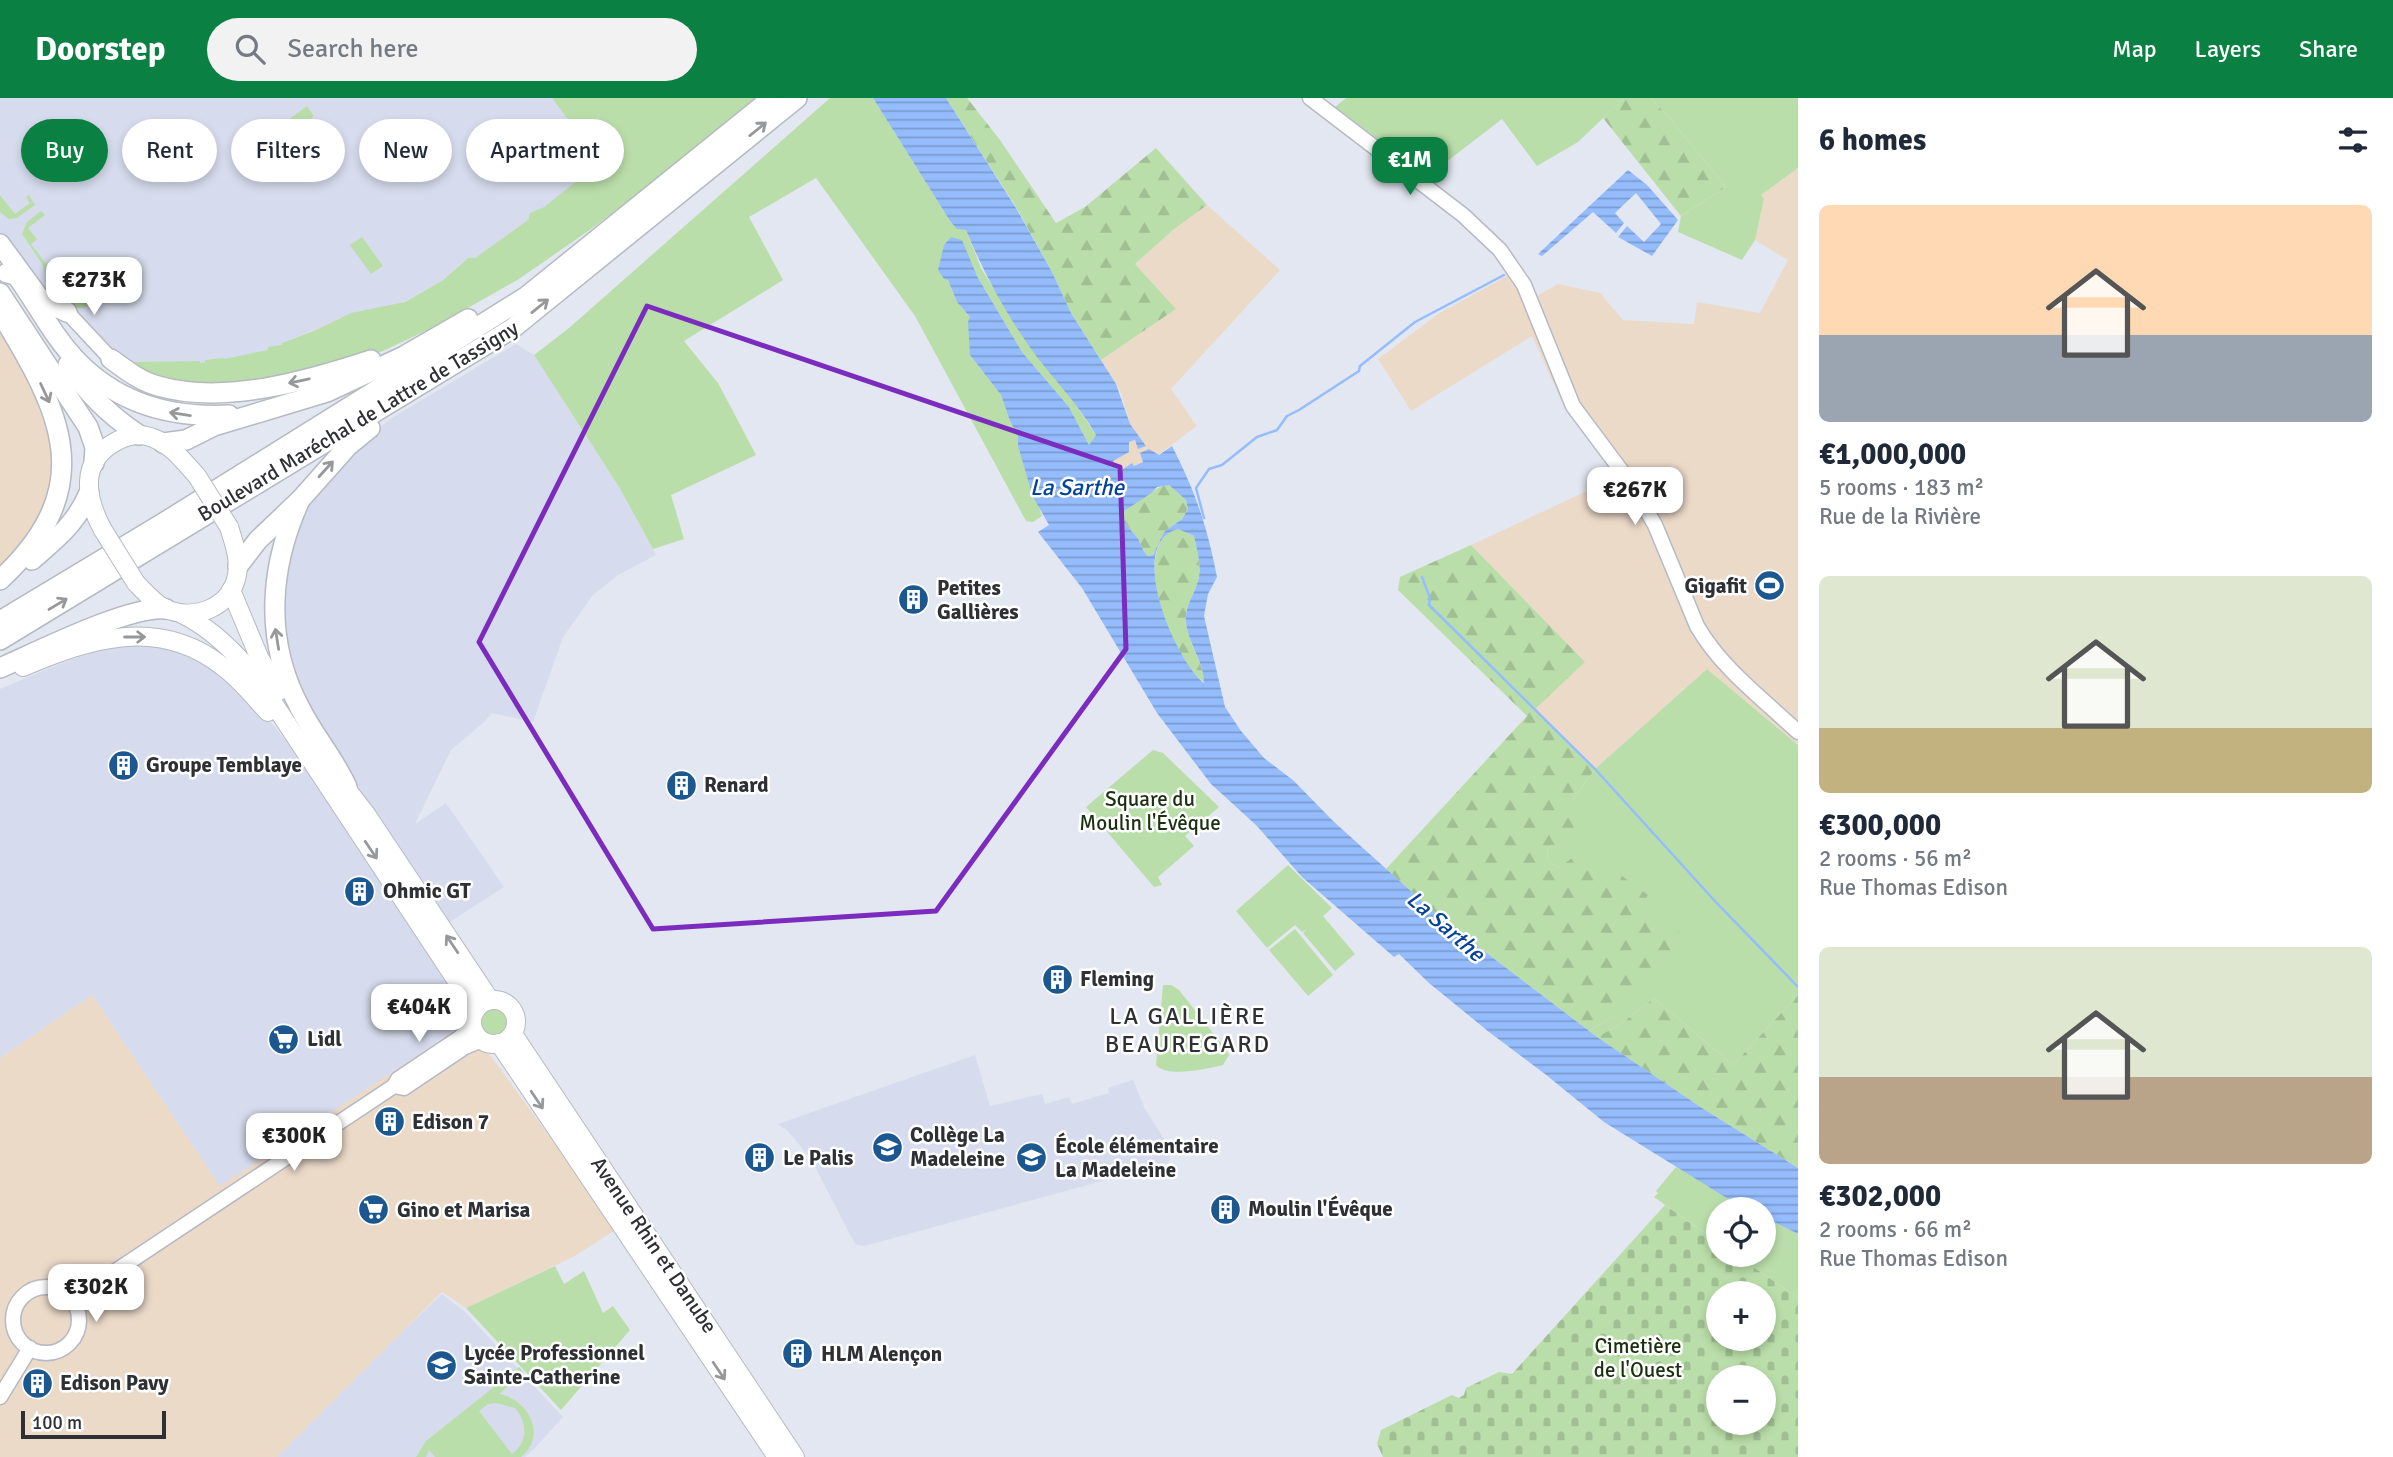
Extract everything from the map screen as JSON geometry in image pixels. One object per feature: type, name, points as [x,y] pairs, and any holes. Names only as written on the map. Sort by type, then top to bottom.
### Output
[{"type":"highway","name":"Boulevard Maréchal de Lattre de Tassigny","points":[[0,621],[160,525],[527,296],[772,98]]},
{"type":"highway","name":"Boulevard Maréchal de Lattre de Tassigny","points":[[0,640],[513,328],[797,98]]},
{"type":"highway","points":[[163,443],[186,440],[248,414],[307,400],[404,356],[456,327],[634,212]]},
{"type":"highway","points":[[0,244],[41,300],[67,312]]},
{"type":"highway","points":[[4,268],[16,275],[78,363],[132,401],[156,410],[181,414],[248,414]]},
{"type":"highway","points":[[4,268],[77,378],[117,418],[139,435]]},
{"type":"highway","points":[[0,293],[88,427],[95,447],[94,463]]},
{"type":"highway","points":[[0,312],[47,394],[58,426],[62,465],[60,486],[42,533],[0,580]]},
{"type":"highway","points":[[111,359],[134,377],[157,386],[229,392],[326,375],[380,357],[436,330],[456,327]]},
{"type":"highway","points":[[238,566],[258,540],[300,500],[348,446],[385,416],[440,383],[443,372]]},
{"type":"highway","points":[[0,588],[73,523],[89,493]]},
{"type":"highway","points":[[300,500],[287,532],[276,572],[274,601],[277,644],[298,705],[337,765],[340,790]]},
{"type":"highway","points":[[0,668],[113,620],[155,607],[174,612]]},
{"type":"main road","points":[[174,612],[204,611],[216,606],[231,590],[238,566],[229,527],[197,476],[173,450],[152,437],[128,436],[112,444],[94,463],[90,474],[91,505],[103,530],[136,583],[149,597],[174,612],[193,619],[245,664],[310,760]]},
{"type":"main road","points":[[231,590],[244,626],[268,675],[334,773],[340,790]]},
{"type":"main road","points":[[0,677],[68,649],[111,638],[132,636],[172,641],[202,652],[230,671],[340,790]]},
{"type":"main road","name":"Avenue Rhin et Danube","points":[[340,790],[489,1025],[777,1457]]},
{"type":"main road","name":"Avenue Rhin et Danube","points":[[489,1025],[795,1457]]},
{"type":"street","points":[[1310,98],[1463,215],[1500,250],[1524,285],[1573,406],[1632,485],[1665,547],[1696,626],[1717,656],[1798,732]]},
{"type":"street","points":[[67,312],[111,359]]},
{"type":"street","points":[[72,1300],[394,1086],[398,1079],[459,1038],[489,1025]]},
{"type":"street","points":[[40,1287],[52,1287],[67,1294],[72,1300],[79,1313],[79,1325],[69,1344],[50,1352],[30,1348],[16,1334],[13,1323],[17,1304],[24,1295],[40,1287]]},
{"type":"street","points":[[0,1396],[30,1348]]},
{"type":"highlighted area","points":[[647,306],[1120,467],[1126,649],[936,911],[653,929],[479,642]]},
{"type":"shaded area","points":[[0,98],[552,98],[568,119],[466,119],[466,182],[576,182],[544,207],[530,213],[528,220],[475,258],[465,260],[443,280],[400,304],[357,312],[337,319],[342,331],[320,341],[314,330],[282,343],[284,348],[271,362],[226,370],[222,358],[205,360],[206,365],[200,366],[199,361],[125,362],[96,344],[0,235]]},
{"type":"shaded area","points":[[1798,168],[1798,745],[1707,669],[1595,769],[1534,709],[1584,662],[1471,545],[1617,477],[1565,409],[1532,336],[1411,411],[1378,359],[1438,314],[1507,276],[1526,302],[1558,284],[1600,293],[1623,320],[1694,324],[1697,302],[1760,313],[1788,260],[1755,240],[1764,200],[1761,195]]},
{"type":"shaded area","points":[[1207,205],[1280,270],[1171,389],[1197,426],[1158,455],[1140,453],[1144,461],[1119,472],[1113,461],[1129,442],[1135,440],[1145,446],[1130,424],[1121,393],[1101,360],[1176,309],[1135,264],[1173,230]]},
{"type":"shaded area","points":[[0,325],[45,404],[59,468],[46,516],[0,570]]},
{"type":"shaded area","points":[[516,344],[534,355],[619,487],[656,555],[618,575],[593,595],[563,637],[533,722],[492,713],[451,750],[415,824],[446,803],[504,887],[420,941],[469,1021],[220,1187],[92,995],[0,1058],[0,689],[114,645],[152,643],[207,662],[268,719],[304,762],[296,696],[280,609],[290,547],[309,504],[354,448],[390,419]]},
{"type":"shaded area","points":[[92,995],[220,1186],[469,1021],[474,1033],[617,1229],[573,1257],[466,1308],[442,1292],[277,1457],[0,1457],[0,1058]]},
{"type":"shaded area","points":[[975,1055],[990,1106],[1042,1094],[1045,1104],[1069,1097],[1072,1104],[1109,1093],[1108,1088],[1133,1080],[1144,1107],[1172,1152],[1168,1163],[864,1246],[855,1244],[811,1159],[787,1130],[778,1124]]},
{"type":"shaded area","name":"Lycée Professionnel Sainte-Catherine","points":[[442,1294],[466,1313],[563,1417],[534,1449],[525,1457],[270,1457]]},
{"type":"green space","points":[[552,98],[764,98],[591,229],[519,279],[438,325],[383,351],[287,380],[170,385],[125,362],[200,363],[268,350],[268,347],[282,345],[351,313],[405,302],[443,280],[468,258],[475,258],[528,220],[530,213],[544,207],[576,182],[624,182],[624,119],[567,119]]},
{"type":"green space","points":[[830,98],[873,98],[950,221],[966,230],[981,268],[1031,349],[1064,387],[1096,435],[1089,445],[1069,407],[1022,352],[973,269],[948,280],[957,302],[970,317],[970,355],[1001,395],[1010,421],[1019,436],[1018,446],[1042,516],[1033,522],[1026,521],[915,316],[816,178],[749,217],[783,280],[684,341],[718,383],[756,455],[671,495],[684,539],[653,549],[619,487],[534,355],[569,328]]},
{"type":"green space","points":[[946,98],[967,98],[1000,140],[1056,223],[1085,207],[1156,148],[1207,205],[1173,230],[1135,264],[1176,309],[1101,360],[1071,313],[1016,207]]},
{"type":"green space","points":[[1346,98],[1624,98],[1578,142],[1537,166],[1502,119],[1428,176],[1335,107]]},
{"type":"green space","points":[[1624,98],[1651,98],[1726,187],[1681,216],[1603,118]]},
{"type":"green space","points":[[1651,98],[1798,98],[1798,168],[1761,195],[1764,199],[1755,240],[1742,260],[1678,232],[1681,216],[1726,187]]},
{"type":"green space","points":[[307,106],[314,116],[310,119],[289,119]]},
{"type":"green space","points":[[0,195],[15,214],[30,203],[26,197],[29,195],[35,205],[17,218],[9,219],[0,212]]},
{"type":"green space","points":[[41,211],[45,215],[28,228],[37,239],[31,244],[70,295],[75,292],[81,299],[86,297],[90,302],[117,281],[112,275],[118,273],[122,281],[91,305],[77,308],[70,306],[48,279],[42,264],[22,234],[27,222]]},
{"type":"green space","points":[[362,237],[383,266],[371,274],[350,245]]},
{"type":"green space","points":[[1166,485],[1186,500],[1188,508],[1182,519],[1164,532],[1153,555],[1148,556],[1125,523],[1124,511],[1150,492]]},
{"type":"green space","points":[[1174,529],[1194,536],[1198,554],[1199,578],[1188,606],[1186,620],[1205,683],[1193,671],[1169,631],[1155,582],[1155,560],[1161,541]]},
{"type":"green space","points":[[1471,545],[1585,662],[1535,709],[1595,769],[1572,801],[1584,816],[1578,828],[1567,841],[1548,846],[1547,860],[1559,868],[1581,851],[1648,895],[1642,905],[1683,936],[1614,1016],[1589,1031],[1442,919],[1386,869],[1527,716],[1398,590],[1400,577]]},
{"type":"green space","points":[[1707,669],[1798,745],[1798,995],[1733,1065],[1654,998],[1621,1024],[1597,1037],[1589,1031],[1614,1016],[1642,904],[1648,895],[1582,852],[1559,868],[1547,860],[1548,846],[1572,801],[1595,769]]},
{"type":"green space","name":"Square du Moulin l'Évêque","points":[[1153,750],[1163,753],[1219,807],[1185,836],[1194,846],[1158,877],[1162,885],[1154,887],[1086,807]]},
{"type":"green space","points":[[1288,865],[1332,908],[1323,916],[1355,954],[1335,971],[1303,933],[1307,929],[1302,932],[1295,925],[1267,948],[1236,911]]},
{"type":"green space","points":[[1295,929],[1333,975],[1308,996],[1269,950]]},
{"type":"green space","points":[[1163,985],[1171,985],[1179,990],[1224,1047],[1229,1055],[1223,1065],[1177,1072],[1161,1069],[1156,1065]]},
{"type":"green space","points":[[1798,995],[1798,1168],[1702,1108],[1597,1037],[1621,1024],[1654,998],[1733,1065]]},
{"type":"green space","points":[[495,1005],[507,1010],[512,1022],[507,1034],[495,1039],[483,1034],[478,1022],[483,1010]]},
{"type":"green space","points":[[1676,1167],[1728,1197],[1706,1197],[1706,1234],[1654,1197],[1658,1193],[1656,1191]]},
{"type":"green space","name":"Cimetière de l'Ouest","points":[[1665,1205],[1706,1234],[1706,1267],[1753,1267],[1773,1281],[1706,1281],[1706,1351],[1776,1351],[1776,1283],[1798,1298],[1798,1457],[1383,1457],[1377,1444],[1381,1430],[1452,1395],[1459,1398],[1464,1395],[1466,1388],[1499,1372],[1512,1374]]},
{"type":"green space","points":[[1776,1223],[1798,1234],[1798,1298],[1753,1267],[1776,1267]]},
{"type":"green space","points":[[555,1266],[564,1284],[584,1271],[603,1313],[613,1306],[630,1330],[561,1410],[466,1308]]},
{"type":"green space","points":[[519,1367],[524,1373],[499,1394],[518,1403],[531,1419],[533,1439],[521,1457],[435,1457],[429,1450],[426,1457],[416,1457],[426,1441]],"holes":[[[496,1403],[515,1408],[524,1425],[524,1437],[512,1454],[479,1411],[488,1404]]]},
{"type":"water","name":"La Sarthe","points":[[873,98],[946,98],[1016,208],[1052,272],[1071,313],[1116,384],[1130,424],[1146,446],[1138,449],[1135,440],[1129,442],[1129,452],[1113,461],[1119,472],[1132,463],[1134,466],[1143,462],[1140,453],[1149,449],[1159,455],[1172,446],[1200,510],[1209,542],[1217,577],[1208,594],[1204,616],[1225,707],[1241,731],[1264,758],[1294,781],[1334,822],[1442,919],[1597,1037],[1702,1108],[1798,1168],[1798,1234],[1776,1223],[1776,1197],[1725,1197],[1604,1122],[1429,983],[1399,954],[1394,957],[1302,877],[1256,825],[1211,784],[1157,713],[1082,588],[1038,532],[1049,525],[1033,497],[1018,446],[1018,436],[1001,395],[970,355],[970,317],[957,302],[948,280],[944,279],[938,270],[944,245],[951,237],[962,240],[977,276],[1022,352],[1069,407],[1089,445],[1096,435],[1012,321],[966,230],[957,229]],"holes":[[[1169,485],[1186,500],[1188,509],[1182,519],[1164,532],[1153,555],[1148,556],[1125,523],[1124,511],[1157,487]],[[1178,529],[1194,536],[1199,578],[1188,606],[1186,621],[1204,683],[1193,671],[1169,629],[1155,578],[1155,556],[1162,539]]]},
{"type":"water","points":[[1628,170],[1647,185],[1678,220],[1652,256],[1618,237],[1627,226],[1644,242],[1661,224],[1636,193],[1615,213],[1624,223],[1616,233],[1593,212],[1542,256],[1538,254]]},
{"type":"waterway","points":[[1204,518],[1196,488],[1209,469],[1222,465],[1257,437],[1277,430],[1287,416],[1359,371],[1360,366],[1415,322],[1504,275]]},
{"type":"waterway","points":[[1422,577],[1430,598],[1429,605],[1595,769],[1713,899],[1798,987]]},
{"type":"place","name":"Gigafit","points":[[1770,586]]},
{"type":"place","name":"Petites Gallières","points":[[914,600]]},
{"type":"place","name":"Groupe Temblaye","points":[[123,765]]},
{"type":"place","name":"Renard","points":[[681,785]]},
{"type":"place","name":"Ohmic GT","points":[[360,891]]},
{"type":"place","name":"Fleming","points":[[1057,979]]},
{"type":"place","name":"Lidl","points":[[284,1039]]},
{"type":"place","name":"Edison 7","points":[[389,1122]]},
{"type":"place","name":"Collège La Madeleine","points":[[887,1147]]},
{"type":"place","name":"Le Palis","points":[[760,1158]]},
{"type":"place","name":"École élémentaire La Madeleine","points":[[1032,1158]]},
{"type":"place","name":"Moulin l'Évêque","points":[[1225,1209]]},
{"type":"place","name":"Gino et Marisa","points":[[374,1210]]},
{"type":"place","name":"HLM Alençon","points":[[798,1354]]},
{"type":"place","name":"Lycée Professionnel Sainte-Catherine","points":[[441,1365]]},
{"type":"place","name":"Edison Pavy","points":[[37,1383]]},
{"type":"district","name":"LA GALLIÈRE BEAUREGARD","points":[[1188,1030]]}]
